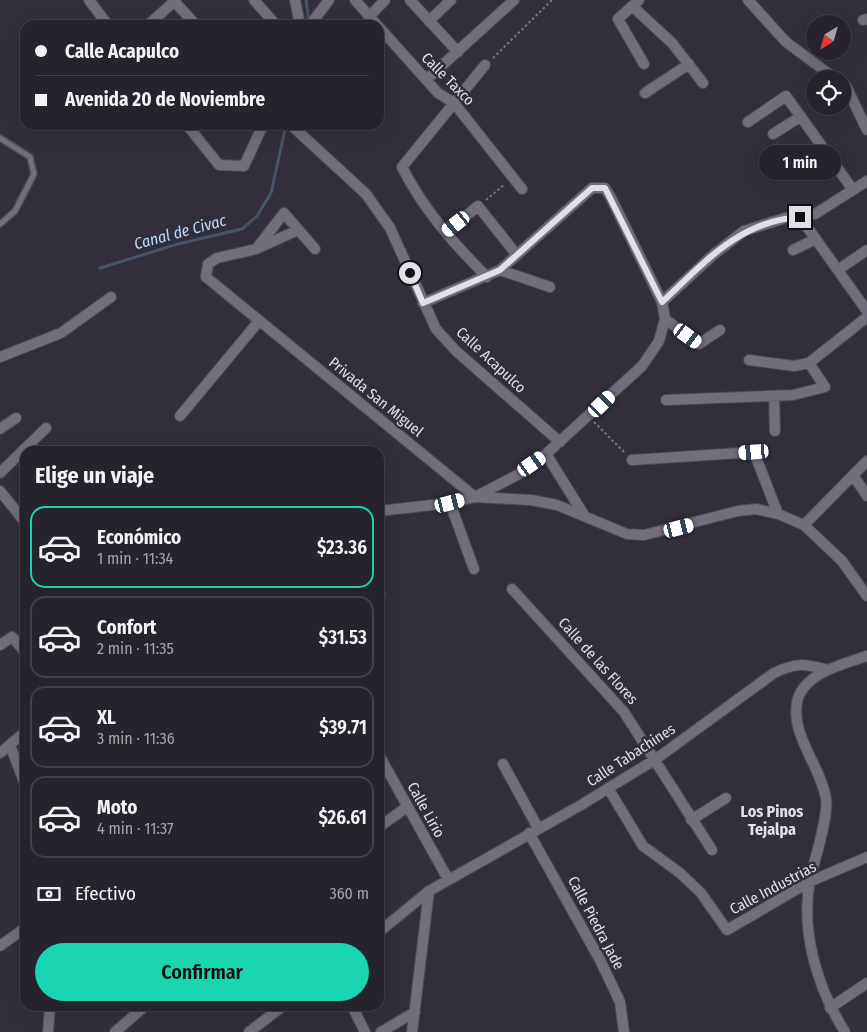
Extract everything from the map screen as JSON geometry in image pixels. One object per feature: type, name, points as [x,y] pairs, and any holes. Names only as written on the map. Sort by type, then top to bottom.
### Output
[{"type":"street","points":[[88,0],[104,20]]},
{"type":"street","points":[[153,20],[175,0],[192,20]]},
{"type":"street","points":[[254,0],[272,20]]},
{"type":"street","points":[[296,0],[299,20]]},
{"type":"street","points":[[314,20],[329,0]]},
{"type":"street","name":"Calle Taxco","points":[[354,0],[372,20]]},
{"type":"street","points":[[369,17],[385,0]]},
{"type":"street","points":[[410,0],[458,52]]},
{"type":"street","points":[[429,21],[451,0]]},
{"type":"street","points":[[426,80],[514,0]]},
{"type":"street","points":[[748,0],[786,42],[824,70]]},
{"type":"street","points":[[644,64],[618,18],[636,3],[690,64],[703,83]]},
{"type":"street","name":"Calle Taxco","points":[[384,33],[438,93],[454,103],[522,189]]},
{"type":"street","points":[[486,64],[402,167],[411,186],[446,232],[487,277]]},
{"type":"street","points":[[644,94],[690,64]]},
{"type":"street","points":[[748,122],[786,96],[853,190]]},
{"type":"street","points":[[851,96],[867,130]]},
{"type":"street","points":[[773,134],[800,117]]},
{"type":"street","points":[[191,130],[219,165],[244,166],[261,130]]},
{"type":"street","name":"Calle Acapulco","points":[[300,130],[366,194],[386,222],[436,329],[456,351],[560,442]]},
{"type":"street","points":[[662,302],[713,255],[744,231],[785,218],[815,214],[867,181]]},
{"type":"street","points":[[384,510],[450,503],[475,497],[519,474],[546,454],[589,417],[642,366],[659,342],[665,320],[662,302],[605,188],[592,188],[500,270],[423,303]]},
{"type":"street","points":[[446,232],[478,206],[516,254]]},
{"type":"street","points":[[256,249],[284,213],[315,249]]},
{"type":"street","points":[[800,217],[867,311]]},
{"type":"street","points":[[256,249],[298,230]]},
{"type":"street","points":[[793,250],[816,239]]},
{"type":"street","name":"Privada San Miguel","points":[[256,249],[217,258],[208,264],[206,277],[475,497]]},
{"type":"street","points":[[838,270],[867,250]]},
{"type":"street","points":[[500,270],[550,287]]},
{"type":"street","points":[[0,357],[61,333],[111,297]]},
{"type":"street","points":[[749,360],[794,366],[808,363],[867,317]]},
{"type":"street","points":[[665,320],[699,344],[720,330]]},
{"type":"street","points":[[180,416],[259,321]]},
{"type":"street","points":[[666,400],[774,396],[809,392],[825,387],[808,363]]},
{"type":"street","points":[[774,396],[775,431]]},
{"type":"street","points":[[0,429],[16,418]]},
{"type":"street","points":[[28,446],[46,428]]},
{"type":"street","points":[[632,460],[754,452],[778,514]]},
{"type":"street","points":[[0,473],[20,453]]},
{"type":"street","points":[[546,454],[584,515]]},
{"type":"street","points":[[804,525],[867,461]]},
{"type":"street","points":[[853,475],[867,496]]},
{"type":"street","points":[[0,491],[20,516]]},
{"type":"street","points":[[475,497],[531,500],[557,505],[627,534],[644,535],[738,511],[756,509],[778,514],[804,525],[842,561],[867,596]]},
{"type":"street","points":[[450,503],[474,569]]},
{"type":"street","name":"Calle de las Flores","points":[[512,589],[593,675],[624,712],[656,759],[691,820],[712,850]]},
{"type":"street","points":[[0,644],[12,637],[20,646]]},
{"type":"street","points":[[845,1032],[830,1008],[810,946],[808,922],[810,882],[827,799],[798,728],[797,701],[806,685],[828,670],[867,656]]},
{"type":"street","name":"Calle Tabachines","points":[[384,928],[429,891],[448,879],[656,759],[774,673],[790,665],[806,664],[828,670]]},
{"type":"street","points":[[0,753],[20,736]]},
{"type":"street","points":[[10,744],[20,771]]},
{"type":"street","name":"Calle Lirio","points":[[384,763],[448,879]]},
{"type":"street","name":"Calle Piedra Jade","points":[[502,764],[620,1002],[624,1032]]},
{"type":"street","name":"Calle Industrias","points":[[608,788],[643,846],[680,873],[701,893],[727,930],[810,882],[867,857]]},
{"type":"street","points":[[691,820],[726,798]]},
{"type":"street","points":[[384,823],[407,807]]},
{"type":"street","points":[[412,1032],[429,891]]},
{"type":"street","points":[[0,946],[20,932]]},
{"type":"street","points":[[830,1008],[867,983]]},
{"type":"street","points":[[48,1032],[50,1011]]},
{"type":"street","points":[[115,1032],[124,1029],[141,1011]]},
{"type":"street","points":[[249,1032],[276,1011]]},
{"type":"street","points":[[354,1011],[365,1032]]},
{"type":"street","points":[[381,1032],[415,1012]]},
{"type":"lane","points":[[0,138],[30,157],[34,174],[15,211],[0,224]]},
{"type":"path","points":[[486,64],[552,0]]},
{"type":"path","points":[[478,206],[513,178]]},
{"type":"path","points":[[589,417],[632,460]]},
{"type":"waterway","name":"Canal de Civac","points":[[306,0],[309,20]]},
{"type":"waterway","name":"Canal de Civac","points":[[100,268],[178,244],[242,229],[257,216],[271,193],[285,130]]},
{"type":"district","name":"Los Pinos Tejalpa","points":[[772,820]]},
{"type":"route","points":[[410,273],[423,303],[487,277],[500,270],[592,188],[599,187],[605,188],[662,302],[713,255],[744,231],[785,218],[800,217]]}]
